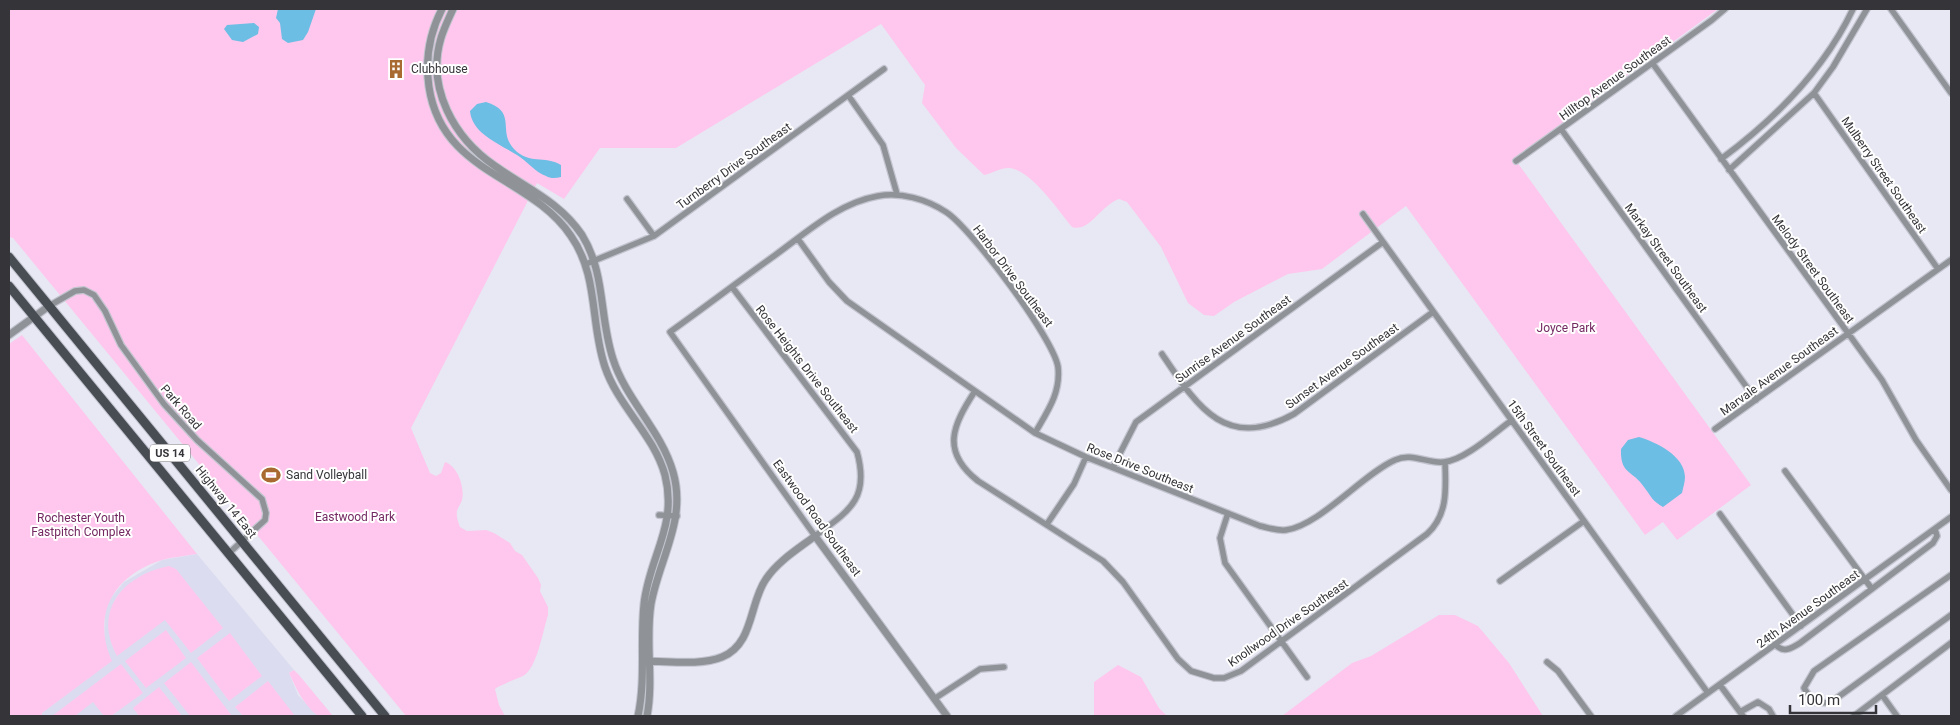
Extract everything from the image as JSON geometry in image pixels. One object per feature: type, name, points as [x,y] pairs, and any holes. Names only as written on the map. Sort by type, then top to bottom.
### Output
[{"type":"main road","name":"Highway 14 East","points":[[9,257],[385,716]]},
{"type":"main road","name":"US 14","points":[[9,286],[362,716]]},
{"type":"street","points":[[442,9],[430,40],[427,61],[430,92],[441,123],[450,138],[470,159],[541,205],[556,217],[571,234],[586,264],[592,284],[600,348],[605,368],[661,464],[673,516]]},
{"type":"street","points":[[453,9],[441,38],[437,65],[443,100],[453,123],[462,137],[480,154],[560,209],[581,234],[594,261],[603,297],[608,344],[613,361],[624,384],[665,451],[673,472],[676,490],[673,516],[645,595],[647,716]]},
{"type":"street","name":"Hilltop Avenue Southeast","points":[[1516,161],[1653,64],[1724,9]]},
{"type":"street","points":[[1721,159],[1772,117],[1806,82],[1824,59],[1853,9]]},
{"type":"street","points":[[1729,170],[1814,93],[1832,67],[1866,9]]},
{"type":"street","points":[[1891,9],[1951,93]]},
{"type":"street","name":"Melody Street Southeast","points":[[1653,64],[1882,380],[1916,440],[1951,490]]},
{"type":"street","name":"Turnberry Drive Southeast","points":[[586,264],[654,236],[884,69]]},
{"type":"street","name":"Mulberry Street Southeast","points":[[1814,93],[1938,269]]},
{"type":"street","points":[[848,95],[882,146],[897,194]]},
{"type":"street","name":"Markay Street Southeast","points":[[1561,129],[1756,400]]},
{"type":"street","name":"Harbor Drive Southeast","points":[[670,332],[848,205],[863,199],[897,194],[932,204],[957,220],[968,232],[1045,336],[1055,356],[1059,380],[1052,404],[1035,433]]},
{"type":"street","points":[[627,198],[654,236]]},
{"type":"street","name":"15th Street Southeast","points":[[1363,214],[1708,693]]},
{"type":"street","name":"Rose Drive Southeast","points":[[798,239],[829,282],[847,301],[1035,433],[1086,457],[1260,526],[1288,530],[1310,520],[1389,462],[1398,458],[1411,457],[1428,462],[1445,462],[1465,454],[1512,420]]},
{"type":"street","name":"Sunrise Avenue Southeast","points":[[1113,467],[1136,422],[1383,242]]},
{"type":"street","name":"Marvale Avenue Southeast","points":[[1715,429],[1951,260]]},
{"type":"street","name":"Rose Heights Drive Southeast","points":[[732,287],[857,452],[862,477],[857,499],[845,514],[815,536]]},
{"type":"street","name":"Park Road","points":[[49,306],[70,293],[84,290],[98,299],[121,345],[158,396],[196,440],[262,499],[266,513],[265,520],[228,554]]},
{"type":"street","points":[[9,335],[49,306]]},
{"type":"street","name":"Sunset Avenue Southeast","points":[[1162,354],[1198,405],[1217,420],[1238,427],[1252,428],[1273,424],[1294,414],[1433,312]]},
{"type":"street","name":"Eastwood Road Southeast","points":[[670,332],[815,536],[947,716]]},
{"type":"street","name":"Knollwood Drive Southeast","points":[[975,391],[954,428],[954,444],[959,461],[978,481],[1103,561],[1114,572],[1184,666],[1198,675],[1214,678],[1233,675],[1282,642],[1435,527],[1445,500],[1445,462]]},
{"type":"street","points":[[1047,524],[1074,484],[1086,457]]},
{"type":"street","points":[[1785,471],[1872,589]]},
{"type":"street","points":[[1228,513],[1220,538],[1225,563],[1307,677]]},
{"type":"street","points":[[1720,514],[1801,626]]},
{"type":"street","points":[[659,515],[673,516]]},
{"type":"street","name":"24th Avenue Southeast","points":[[1676,716],[1951,517]]},
{"type":"street","points":[[1500,581],[1584,521]]},
{"type":"street","points":[[1775,644],[1779,649],[1792,648],[1933,543],[1938,536],[1936,529]]},
{"type":"street","points":[[646,661],[713,660],[723,657],[733,650],[746,634],[761,586],[767,577],[788,556],[815,536]]},
{"type":"street","points":[[1951,575],[1814,671],[1804,688],[1813,702],[1830,703],[1951,616]]},
{"type":"street","points":[[1854,716],[1951,643]]},
{"type":"street","points":[[638,716],[646,661]]},
{"type":"street","points":[[1548,662],[1558,671],[1591,716]]},
{"type":"street","points":[[934,699],[980,669],[1004,667]]},
{"type":"street","points":[[1720,685],[1741,714],[1758,702],[1769,709],[1773,716]]},
{"type":"street","points":[[1882,695],[1897,716]]},
{"type":"shaded area","points":[[197,554],[294,670],[289,673],[298,695],[318,716],[42,716],[42,713],[104,644],[105,612],[108,601],[124,582],[162,560]]},
{"type":"green space","points":[[9,9],[1718,9],[1514,158],[1751,485],[1677,540],[1663,522],[1645,535],[1406,206],[1322,269],[1288,274],[1234,302],[1214,316],[1204,315],[1188,303],[1161,247],[1127,202],[1119,199],[1112,202],[1089,223],[1078,228],[1072,227],[1044,192],[1027,176],[1010,168],[984,175],[956,148],[922,103],[925,85],[881,24],[676,148],[600,148],[564,199],[537,183],[411,428],[430,473],[436,476],[441,473],[445,462],[450,464],[457,473],[463,495],[457,510],[457,519],[460,527],[467,531],[486,530],[494,533],[510,543],[515,551],[522,555],[538,578],[541,585],[540,591],[548,607],[548,615],[536,658],[528,672],[495,689],[499,705],[505,716],[406,716],[13,238],[9,237]]},
{"type":"green space","name":"Rochester Youth Fastpitch Complex","points":[[22,335],[197,554],[162,560],[145,567],[120,586],[111,598],[106,612],[104,628],[106,644],[112,661],[42,713],[42,716],[9,716],[9,344]]},
{"type":"green space","points":[[169,566],[176,569],[223,628],[191,653],[165,620],[117,656],[110,639],[108,624],[111,610],[117,597],[126,586],[138,577]]},
{"type":"green space","points":[[1439,615],[1455,615],[1478,626],[1509,663],[1543,716],[1282,716],[1352,663],[1371,656]]},
{"type":"green space","points":[[166,630],[186,658],[146,688],[125,661]]},
{"type":"green space","points":[[230,633],[262,676],[229,701],[197,658]]},
{"type":"green space","points":[[191,662],[232,716],[190,716],[164,683]]},
{"type":"green space","points":[[121,664],[143,693],[111,716],[104,716],[93,702],[75,716],[52,716]]},
{"type":"green space","points":[[1118,665],[1141,677],[1159,708],[1167,716],[1094,716],[1094,682]]},
{"type":"green space","points":[[294,670],[333,716],[318,716],[308,707],[289,673]]},
{"type":"green space","points":[[268,681],[295,716],[243,716],[235,707]]},
{"type":"green space","points":[[159,687],[182,716],[139,716],[133,708]]},
{"type":"water","points":[[278,9],[316,9],[308,32],[303,40],[288,43],[282,39],[280,23],[276,18]]},
{"type":"water","points":[[254,23],[259,27],[258,34],[243,42],[232,40],[224,29],[227,25]]},
{"type":"water","points":[[486,102],[496,106],[501,111],[506,122],[509,142],[514,149],[525,157],[555,162],[561,165],[561,177],[552,178],[542,174],[521,157],[481,132],[472,119],[470,111],[477,104]]},
{"type":"water","points":[[1639,437],[1661,446],[1675,456],[1684,469],[1685,479],[1682,493],[1663,507],[1654,500],[1623,464],[1621,449],[1628,440]]},
{"type":"place","name":"Clubhouse","points":[[396,69]]},
{"type":"place","name":"Sand Volleyball","points":[[271,475]]},
{"type":"park label","name":"Joyce Park","points":[[1566,328]]},
{"type":"park label","name":"Eastwood Park","points":[[355,517]]}]
